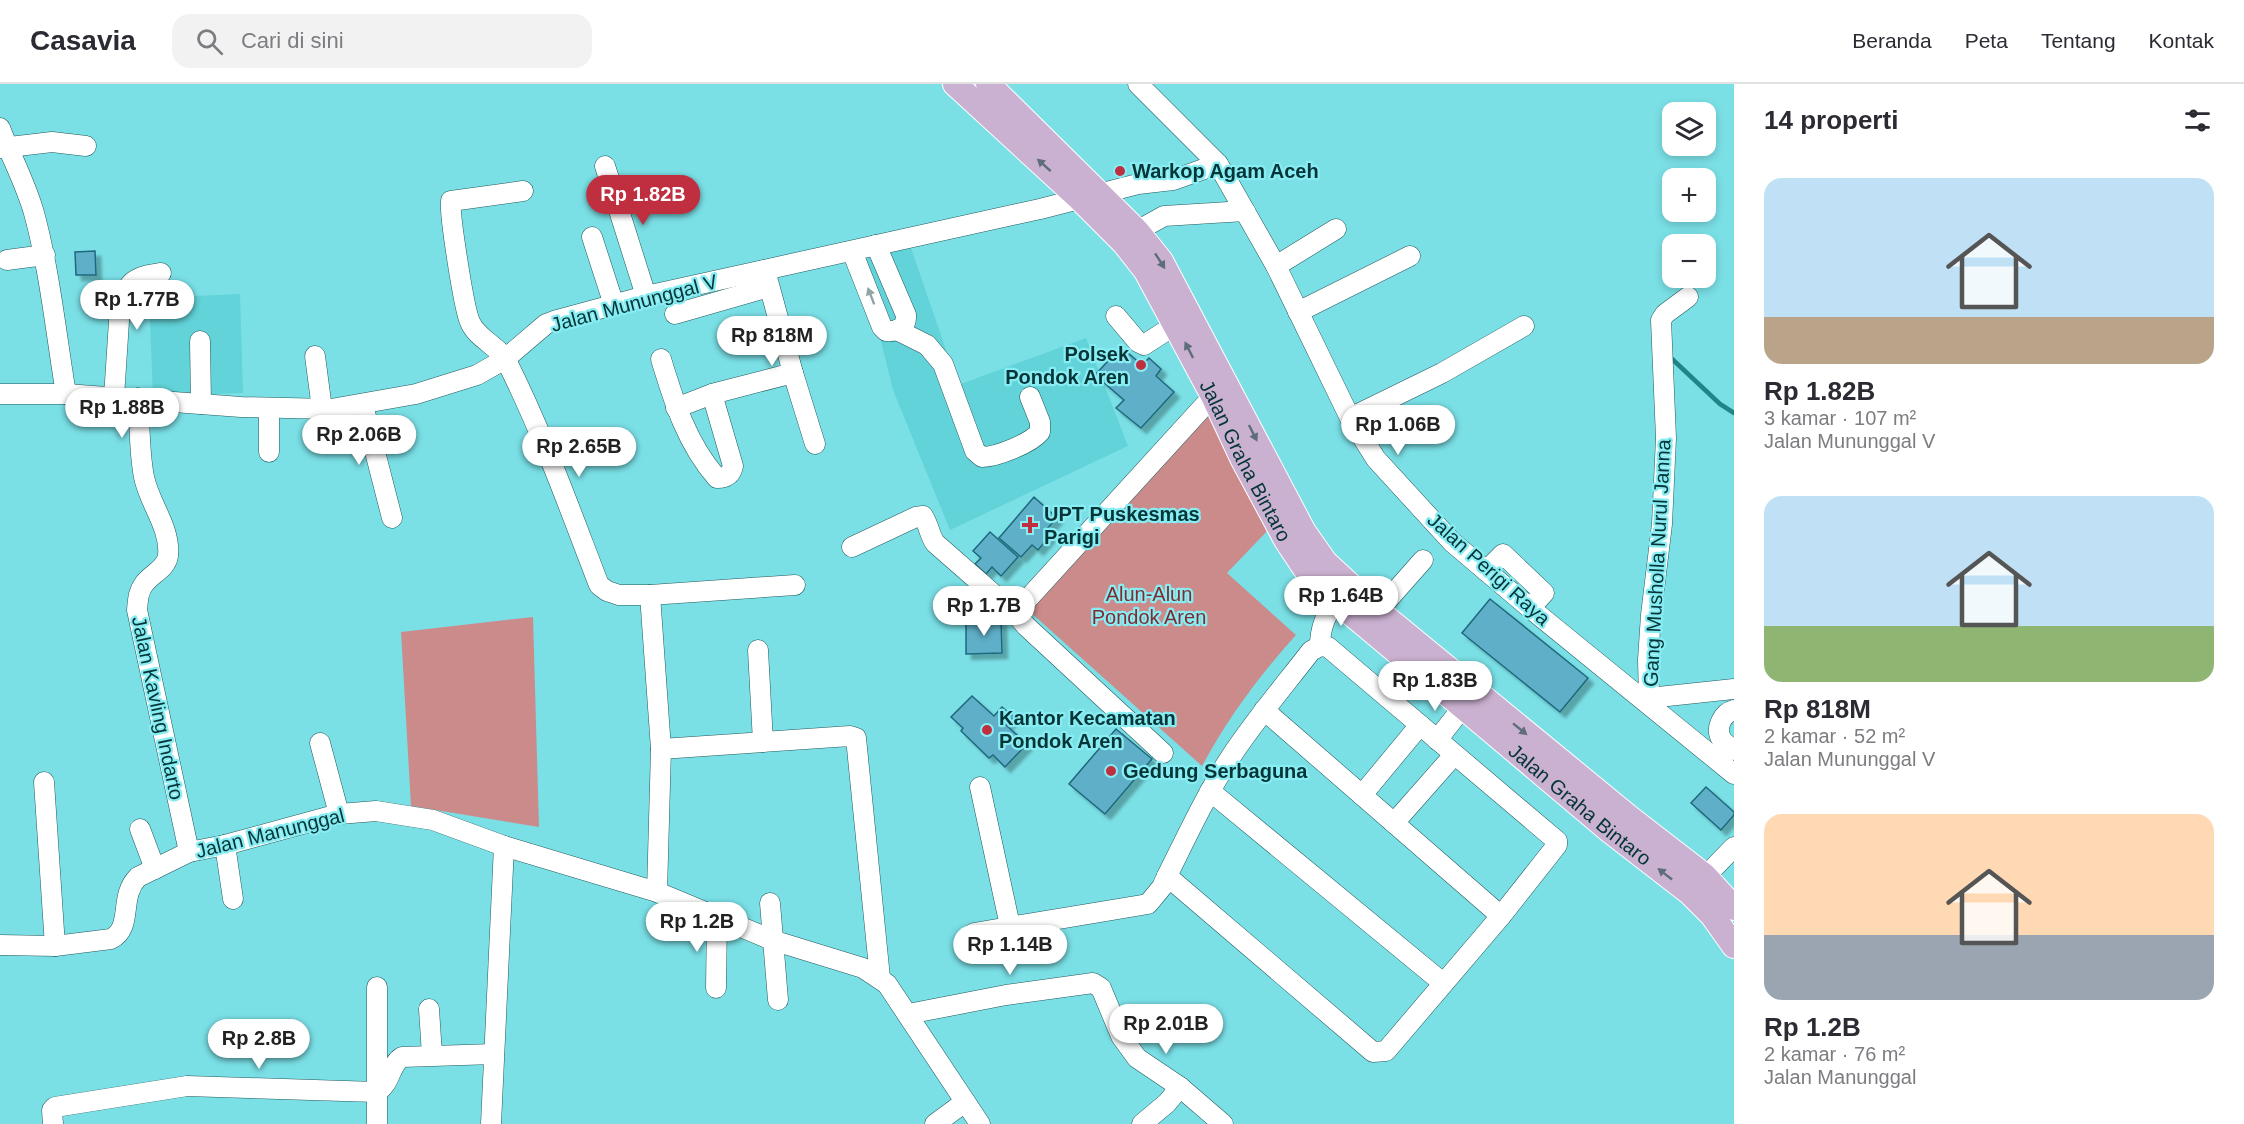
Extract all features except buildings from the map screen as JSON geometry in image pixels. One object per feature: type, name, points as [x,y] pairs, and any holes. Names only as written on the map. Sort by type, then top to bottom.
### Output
[{"type":"main road","name":"Jalan Graha Bintaro","points":[[975,87],[1131,237],[1161,261],[1221,393],[1242,458],[1286,540],[1308,573],[1335,600],[1468,700]]},
{"type":"main road","name":"Jalan Graha Bintaro","points":[[1131,237],[1146,271],[1176,324],[1221,393],[1304,532],[1325,562],[1468,700],[1610,831],[1734,908]]},
{"type":"main road","name":"Jalan Graha Bintaro","points":[[1697,884],[1712,915],[1734,946]]},
{"type":"street","name":"Jalan Perigi Raya","points":[[1138,84],[1218,164],[1276,266],[1350,418],[1376,459],[1452,542],[1530,608],[1648,700],[1734,774]]},
{"type":"street","points":[[2,141],[52,142],[86,146]]},
{"type":"street","points":[[2,141],[19,169],[34,212],[45,255],[66,394]]},
{"type":"street","name":"Jalan Mununggal V","points":[[0,394],[66,394],[269,408],[322,409],[363,405],[453,384],[477,375],[505,359],[546,324],[646,296],[767,278],[852,251],[1138,184],[1173,180],[1218,164]]},
{"type":"street","points":[[605,166],[646,296]]},
{"type":"street","points":[[523,191],[454,200],[450,205],[469,321],[474,329],[505,359],[558,475],[599,585],[619,595],[795,585]]},
{"type":"street","points":[[1131,237],[1164,216],[1245,211]]},
{"type":"street","points":[[1276,266],[1336,229]]},
{"type":"street","points":[[592,237],[614,305]]},
{"type":"street","points":[[852,251],[882,327],[886,331],[897,330],[907,321],[906,315],[876,245]]},
{"type":"street","points":[[7,260],[45,255]]},
{"type":"street","points":[[1298,312],[1410,256]]},
{"type":"street","points":[[114,397],[120,306],[123,295],[139,277],[161,273]]},
{"type":"street","points":[[675,314],[767,278],[815,444]]},
{"type":"street","name":"Gang Musholla Nurul Janna","points":[[1648,700],[1650,627],[1662,524],[1666,438],[1661,320],[1665,314],[1688,297]]},
{"type":"street","points":[[1116,316],[1144,345],[1176,324]]},
{"type":"street","points":[[1350,418],[1442,373],[1524,326]]},
{"type":"street","points":[[897,330],[927,345],[943,364],[975,451],[982,457],[990,457],[1036,437],[1040,432],[1040,422],[1030,397]]},
{"type":"street","points":[[200,341],[201,404]]},
{"type":"street","points":[[315,356],[322,409]]},
{"type":"street","points":[[662,359],[676,408],[688,435],[712,472],[717,478],[722,478],[728,476],[733,466],[712,394]]},
{"type":"street","points":[[676,408],[712,394],[793,373]]},
{"type":"street","points":[[1015,613],[1221,393]]},
{"type":"street","name":"Jalan Kavling Indarto","points":[[138,398],[144,478],[162,524],[168,554],[162,568],[142,586],[138,596],[137,610],[189,852]]},
{"type":"street","points":[[363,405],[392,518]]},
{"type":"street","points":[[269,408],[269,452]]},
{"type":"street","points":[[852,548],[916,517],[923,516],[929,525],[930,537],[935,543],[1015,613],[1026,626],[1163,753]]},
{"type":"street","points":[[1378,611],[1423,560]]},
{"type":"street","points":[[650,595],[661,750],[657,892]]},
{"type":"street","points":[[1320,646],[1320,633],[1324,618],[1335,600]]},
{"type":"street","points":[[974,933],[1148,904],[1162,887],[1167,876],[1210,791],[1229,759],[1311,651],[1320,646],[1329,647],[1557,841],[1557,845],[1501,916],[1386,1051],[1373,1052],[1167,876]]},
{"type":"street","points":[[758,650],[763,742]]},
{"type":"street","points":[[1648,700],[1734,689]]},
{"type":"street","points":[[1437,740],[1468,700]]},
{"type":"street","points":[[1264,710],[1501,916]]},
{"type":"street","points":[[1734,710],[1726,714],[1721,721],[1719,732],[1722,740],[1734,750]]},
{"type":"street","points":[[1362,795],[1420,725]]},
{"type":"street","points":[[661,750],[850,736],[856,738],[880,978],[908,1014],[980,1124]]},
{"type":"street","points":[[320,743],[339,814]]},
{"type":"street","points":[[1394,823],[1454,755]]},
{"type":"street","points":[[44,782],[55,946]]},
{"type":"street","points":[[980,787],[1010,926]]},
{"type":"street","points":[[1210,791],[1443,983]]},
{"type":"street","name":"Jalan Manunggal","points":[[0,945],[55,946],[111,939],[119,935],[123,929],[128,893],[132,883],[138,877],[189,852],[225,845],[339,814],[376,811],[433,820],[504,846],[657,892],[772,940],[862,968],[880,978]]},
{"type":"street","points":[[140,828],[155,869]]},
{"type":"street","points":[[225,845],[233,899]]},
{"type":"street","points":[[491,1124],[504,846]]},
{"type":"street","points":[[1697,884],[1732,852]]},
{"type":"street","points":[[770,903],[778,1000]]},
{"type":"street","points":[[716,988],[717,918]]},
{"type":"street","points":[[908,1014],[1006,995],[1093,983],[1101,988],[1121,1036],[1137,1058],[1180,1086],[1223,1124]]},
{"type":"street","points":[[377,987],[377,1124]]},
{"type":"street","points":[[429,1008],[432,1054]]},
{"type":"street","points":[[53,1124],[52,1110],[55,1107],[187,1086],[376,1092],[386,1085],[397,1060],[407,1056],[494,1053]]},
{"type":"street","points":[[1142,1124],[1167,1103],[1180,1086]]},
{"type":"street","points":[[936,1124],[965,1102]]},
{"type":"shaded area","points":[[909,242],[958,385],[1086,338],[1128,446],[950,530],[893,390],[860,257]]},
{"type":"shaded area","points":[[240,294],[243,393],[153,396],[149,298]]},
{"type":"green space","name":"Alun-Alun Pondok Aren","points":[[1210,410],[1272,526],[1227,573],[1296,635],[1245,698],[1222,731],[1202,766],[1029,611]]},
{"type":"green space","points":[[533,617],[539,827],[411,806],[401,632]]},
{"type":"waterway","points":[[1670,357],[1720,404],[1734,413]]},
{"type":"place","name":"Warkop Agam Aceh","points":[[1120,171]]},
{"type":"place","name":"Polsek Pondok Aren","points":[[1141,365]]},
{"type":"place","name":"UPT Puskesmas Parigi","points":[[1030,525]]},
{"type":"place","name":"Kantor Kecamatan Pondok Aren","points":[[987,730]]},
{"type":"place","name":"Gedung Serbaguna","points":[[1111,771]]}]
